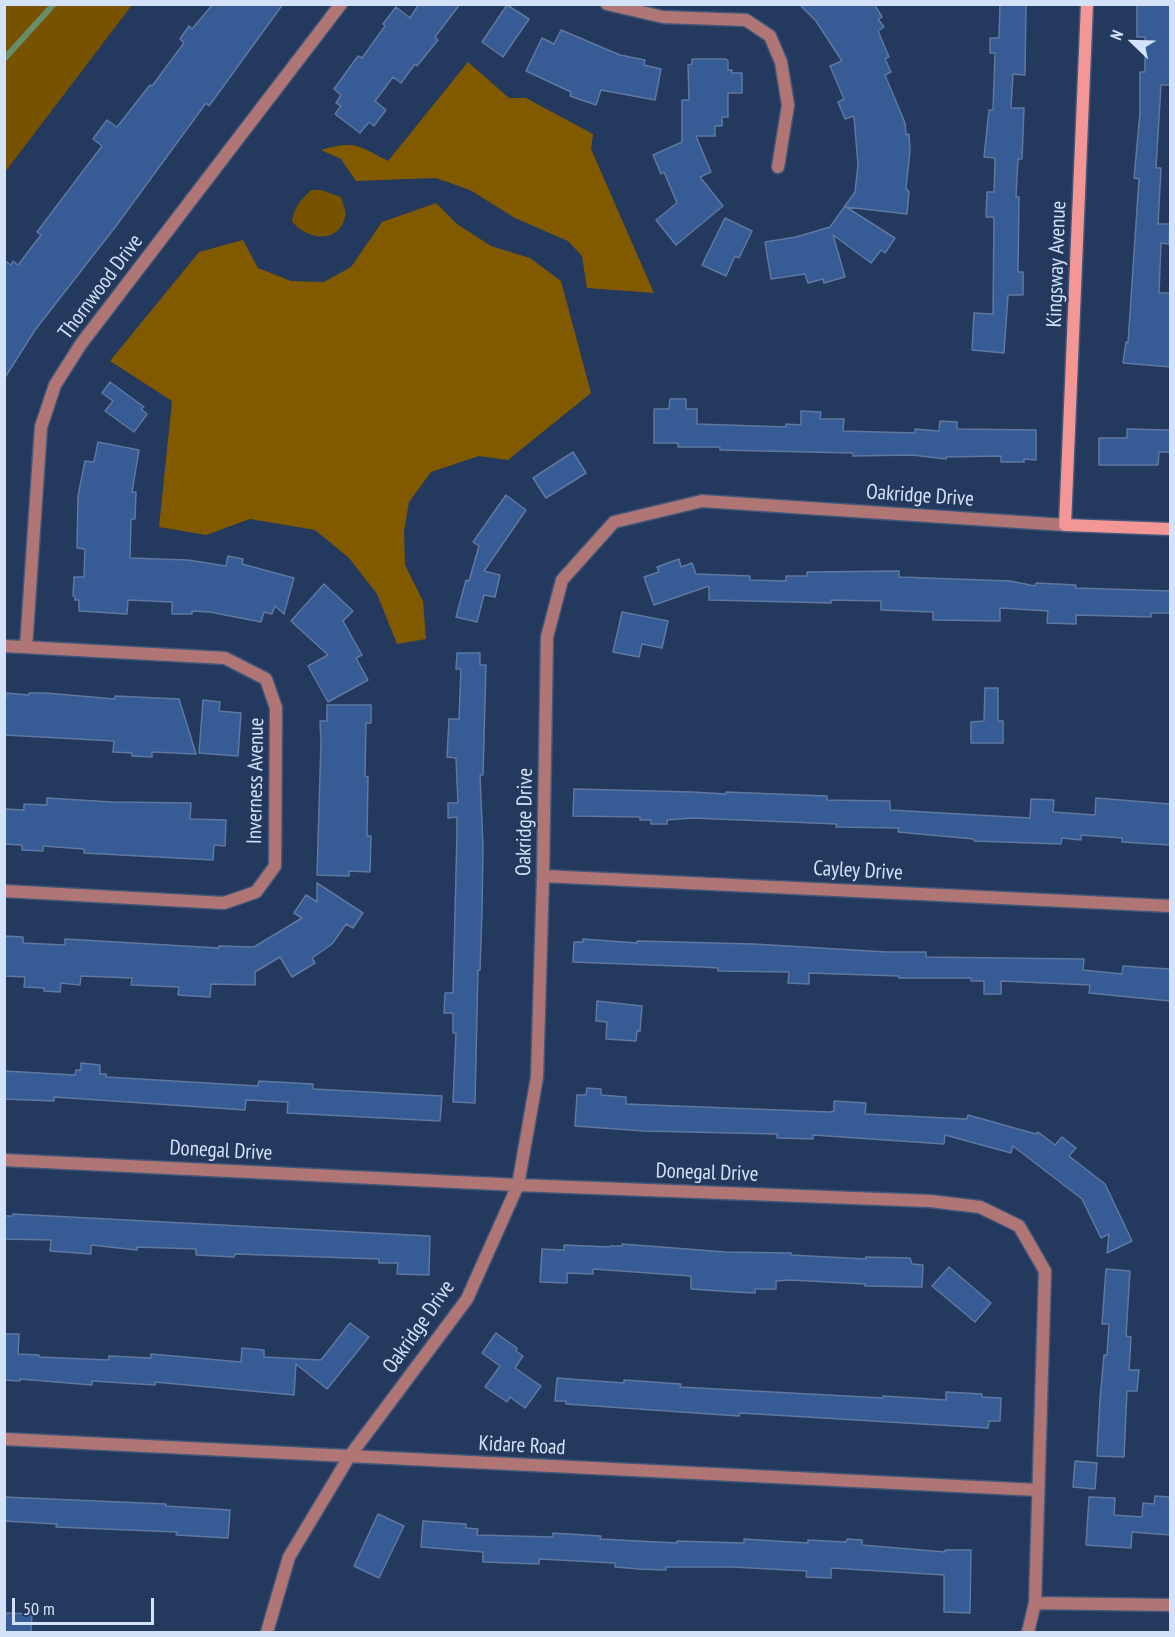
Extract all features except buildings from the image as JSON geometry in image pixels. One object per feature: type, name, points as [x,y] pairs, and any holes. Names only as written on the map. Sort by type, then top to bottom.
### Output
[{"type":"street","name":"Thornwood Drive","points":[[26,647],[41,428],[55,385],[81,344],[341,4]]},
{"type":"street","points":[[608,4],[663,17],[746,20],[770,36],[781,62],[788,105],[778,167]]},
{"type":"street","name":"Kingsway Avenue","points":[[1065,525],[1087,4]]},
{"type":"street","name":"Oakridge Drive","points":[[267,1632],[289,1557],[349,1457],[467,1299],[518,1185],[537,1077],[547,637],[562,580],[614,522],[702,501],[1065,525],[1170,529]]},
{"type":"street","name":"Inverness Avenue","points":[[4,646],[225,658],[266,679],[276,708],[275,866],[256,892],[224,903],[4,891]]},
{"type":"street","name":"Cayley Drive","points":[[543,876],[1170,906]]},
{"type":"street","name":"Donegal Drive","points":[[4,1160],[518,1185],[930,1201],[980,1207],[1019,1226],[1045,1271],[1035,1603],[1028,1632]]},
{"type":"street","name":"Kidare Road","points":[[4,1439],[1038,1490]]},
{"type":"street","points":[[1035,1603],[1170,1605]]},
{"type":"shaded area","points":[[4,5],[132,5],[5,172]]},
{"type":"shaded area","points":[[468,62],[509,98],[526,98],[593,134],[591,149],[654,293],[587,288],[582,256],[568,241],[515,218],[470,190],[436,178],[356,181],[341,159],[321,150],[350,145],[388,161]]},
{"type":"shaded area","points":[[311,190],[321,190],[341,197],[346,214],[335,233],[322,237],[315,236],[308,234],[292,221],[298,204]]},
{"type":"shaded area","points":[[436,203],[457,224],[491,246],[530,258],[561,281],[591,393],[508,460],[479,456],[431,472],[409,502],[404,531],[405,565],[423,601],[426,639],[397,644],[377,594],[349,558],[315,530],[250,519],[206,535],[159,527],[172,401],[110,361],[199,252],[243,240],[258,268],[291,281],[324,282],[351,267],[382,222]]},
{"type":"waterway","points":[[4,59],[54,4]]}]
